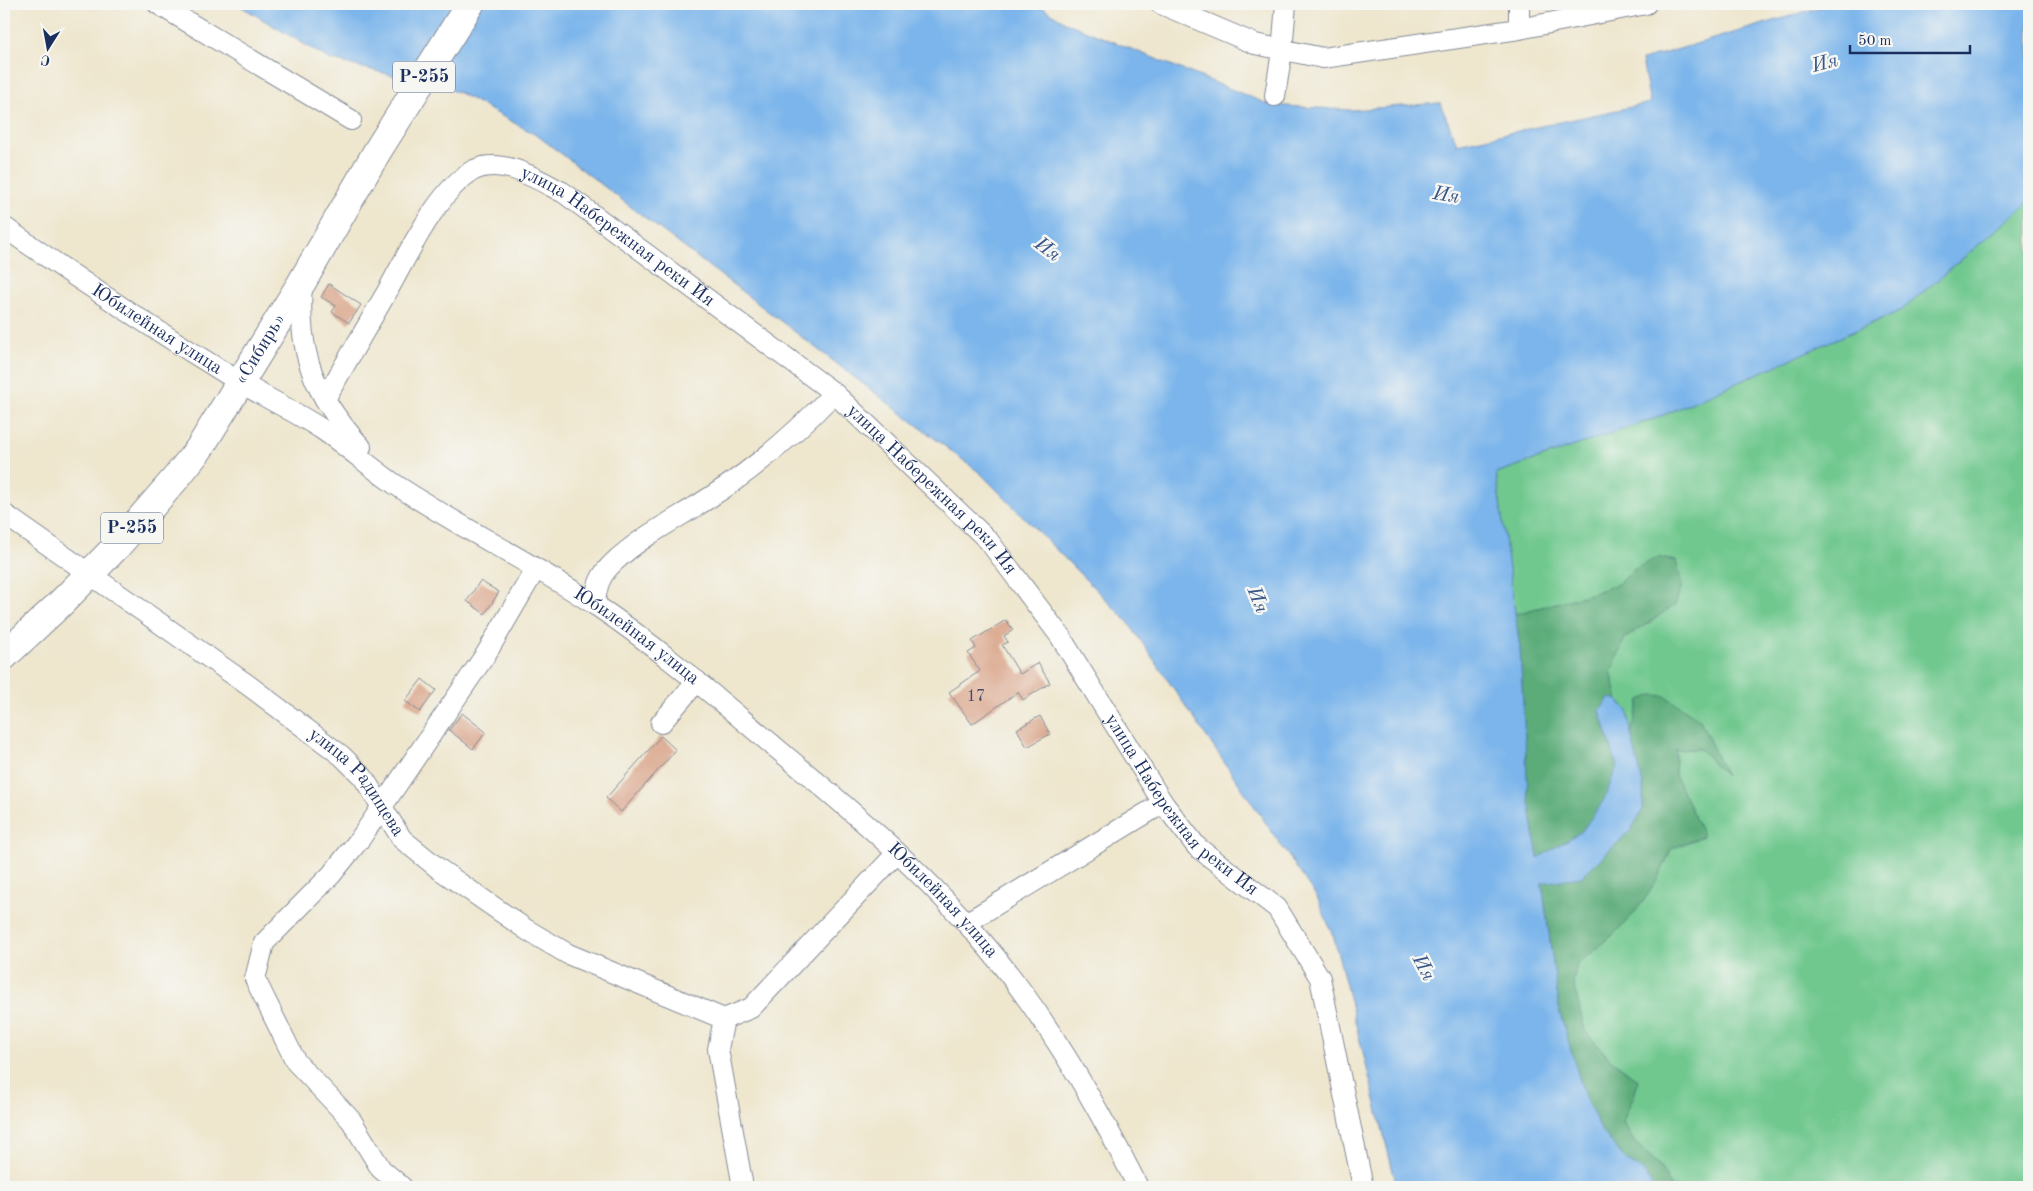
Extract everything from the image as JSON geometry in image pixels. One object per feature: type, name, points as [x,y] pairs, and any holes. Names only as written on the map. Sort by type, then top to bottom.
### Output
[{"type":"highway","name":"«Сибирь»","points":[[4,656],[89,574],[190,462],[302,282],[378,150],[470,4]]},
{"type":"street","points":[[158,4],[351,120]]},
{"type":"street","points":[[1161,4],[1255,44],[1323,58],[1518,29],[1646,4]]},
{"type":"street","points":[[1274,96],[1282,51],[1286,4]]},
{"type":"street","points":[[1518,29],[1519,4]]},
{"type":"street","name":"улица Набережная реки Ия","points":[[325,399],[430,216],[456,185],[475,170],[498,167],[528,175],[564,193],[834,393],[988,540],[1060,636],[1163,803],[1197,847],[1278,908],[1320,978],[1363,1187]]},
{"type":"street","name":"Юбилейная улица","points":[[4,227],[77,278],[240,382],[322,430],[394,484],[535,570],[595,604],[660,651],[696,681],[897,853],[966,923],[1006,970],[1058,1045],[1094,1104],[1138,1187]]},
{"type":"street","points":[[302,282],[301,304],[304,348],[312,373],[336,420],[394,484]]},
{"type":"street","points":[[595,604],[596,584],[613,562],[650,534],[713,496],[778,448],[834,393]]},
{"type":"street","name":"улица Радищева","points":[[4,514],[248,685],[342,756],[363,776],[395,830],[411,848],[547,943],[590,965],[724,1019]]},
{"type":"street","points":[[402,1187],[381,1169],[351,1120],[296,1062],[256,979],[264,944],[349,854],[486,654],[535,570]]},
{"type":"street","points":[[661,723],[696,681]]},
{"type":"street","points":[[966,923],[1163,803]]},
{"type":"street","points":[[743,1187],[718,1049],[724,1019],[751,1008],[897,853]]},
{"type":"green space","points":[[2029,202],[2029,1187],[1672,1187],[1658,1164],[1634,1142],[1623,1123],[1638,1080],[1610,1059],[1585,1031],[1573,982],[1577,964],[1621,927],[1644,900],[1663,868],[1671,849],[1703,836],[1675,775],[1675,750],[1700,749],[1725,775],[1700,720],[1640,700],[1631,734],[1628,711],[1618,700],[1611,672],[1625,638],[1658,617],[1635,569],[1618,584],[1587,595],[1515,614],[1496,473],[1659,417],[1902,310]]},
{"type":"green space","points":[[1658,557],[1676,561],[1682,585],[1675,605],[1625,638],[1611,672],[1618,700],[1610,698],[1600,710],[1617,766],[1605,800],[1582,831],[1538,859],[1528,795],[1520,649],[1515,614],[1587,595],[1618,584],[1635,569]]},
{"type":"green space","points":[[1653,695],[1665,696],[1700,720],[1726,776],[1700,749],[1675,750],[1675,775],[1703,836],[1671,849],[1654,885],[1644,900],[1621,927],[1577,964],[1573,982],[1585,1031],[1610,1059],[1638,1080],[1623,1123],[1634,1142],[1658,1164],[1672,1187],[1653,1187],[1644,1172],[1626,1160],[1602,1131],[1585,1097],[1560,1014],[1542,882],[1581,877],[1631,830],[1643,809],[1643,785],[1631,734],[1640,700]]},
{"type":"water","name":"Ия","points":[[237,4],[1037,4],[1067,23],[1270,105],[1351,110],[1440,103],[1457,144],[1650,103],[1642,60],[1831,4],[2029,4],[2029,202],[1902,310],[1659,417],[1496,473],[1520,649],[1528,795],[1538,858],[1582,831],[1604,800],[1617,766],[1600,710],[1610,698],[1618,700],[1628,711],[1631,734],[1643,785],[1643,809],[1631,830],[1581,877],[1542,883],[1560,1014],[1585,1097],[1602,1131],[1626,1160],[1644,1172],[1653,1187],[1397,1187],[1334,938],[1318,899],[1128,622],[980,473],[538,136],[458,92],[329,59]]},
{"type":"building","points":[[329,284],[361,305],[349,323],[332,312],[336,306],[321,297]]},
{"type":"building","points":[[480,581],[499,592],[485,614],[467,601]]},
{"type":"building","points":[[1006,620],[1013,630],[1004,636],[1008,642],[1002,645],[1020,674],[1038,663],[1050,683],[1023,700],[1018,692],[972,724],[949,692],[980,671],[968,653],[976,648],[972,641]]},
{"type":"building","points":[[422,679],[436,690],[420,712],[405,701]]},
{"type":"building","points":[[462,713],[486,732],[473,749],[449,730]]},
{"type":"building","points":[[1040,716],[1050,734],[1027,747],[1017,729]]},
{"type":"building","points":[[661,736],[676,750],[621,812],[606,798]]}]
